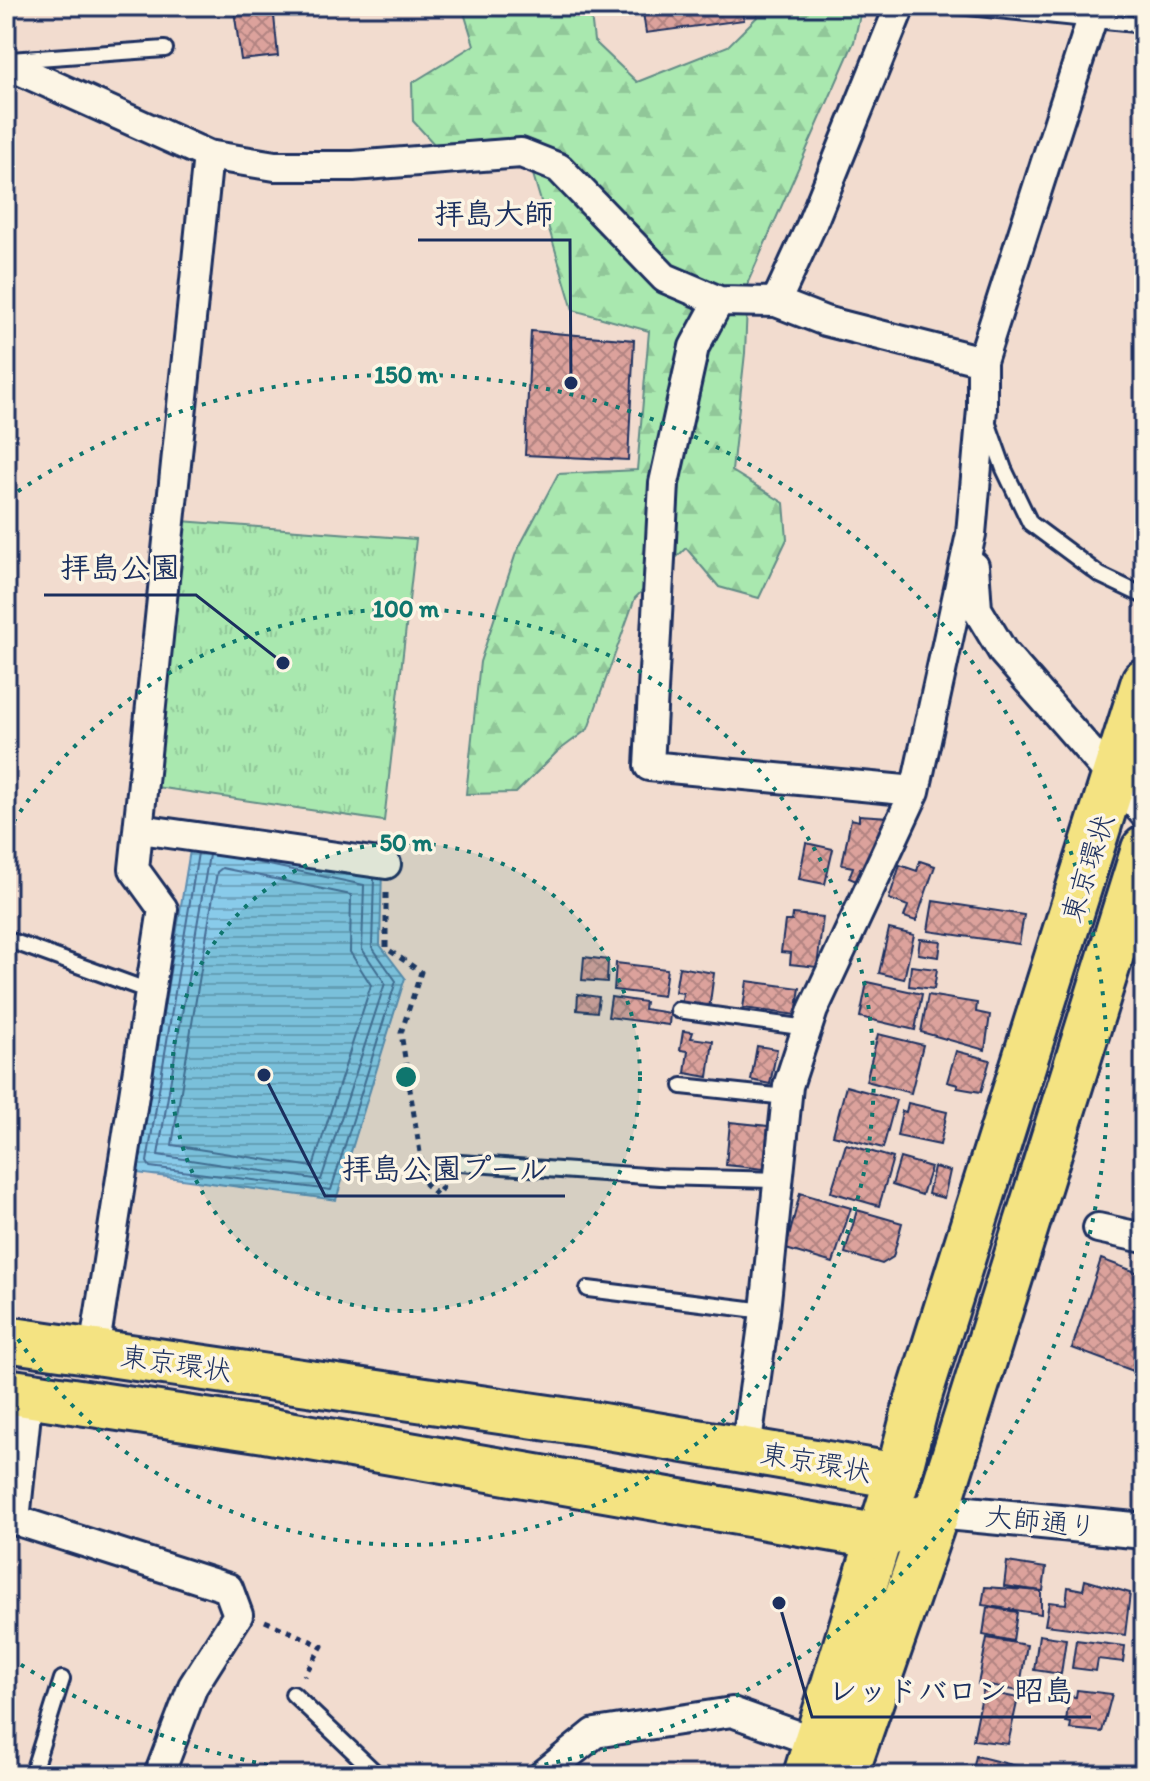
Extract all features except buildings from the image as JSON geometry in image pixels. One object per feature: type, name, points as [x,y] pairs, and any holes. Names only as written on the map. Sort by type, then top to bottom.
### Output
[{"type":"main road","name":"東京環状","points":[[6,1339],[746,1449],[898,1476],[916,1406],[1144,681]]},
{"type":"main road","name":"東京環状","points":[[845,1775],[937,1511],[1144,849]]},
{"type":"main road","name":"東京環状","points":[[17,1393],[265,1430],[881,1537]]},
{"type":"main road","points":[[811,1758],[898,1476],[937,1511],[881,1537]]},
{"type":"street","points":[[776,302],[811,226],[900,6]]},
{"type":"street","points":[[746,1449],[765,1311],[786,1097],[807,1028],[915,791],[971,534],[982,409],[982,361],[1093,13]]},
{"type":"street","points":[[6,62],[208,155],[291,166],[353,166],[521,153],[559,168],[665,278],[719,301],[776,302],[825,321],[982,361]]},
{"type":"street","points":[[94,1351],[163,909],[134,869],[208,155]]},
{"type":"street","points":[[719,301],[694,347],[664,483],[649,766],[915,791]]},
{"type":"street","points":[[971,534],[977,609],[983,620],[1003,652],[1144,813]]},
{"type":"street","points":[[140,829],[386,864]]},
{"type":"street","points":[[1098,1228],[1144,1238]]},
{"type":"street","points":[[17,1393],[15,1520],[228,1588],[238,1615],[193,1686],[159,1775]]},
{"type":"street","name":"大師通り","points":[[937,1511],[1144,1531]]},
{"type":"street","points":[[543,1775],[595,1733],[732,1712],[811,1758]]},
{"type":"lane","points":[[958,6],[1093,13],[1144,25]]},
{"type":"lane","points":[[6,62],[165,49]]},
{"type":"lane","points":[[982,409],[1004,469],[1030,523],[1100,575],[1144,596]]},
{"type":"lane","points":[[6,939],[152,992]]},
{"type":"lane","points":[[678,1010],[807,1028]]},
{"type":"lane","points":[[682,1086],[786,1097]]},
{"type":"lane","points":[[460,1163],[660,1177],[778,1180]]},
{"type":"lane","points":[[588,1289],[765,1311]]},
{"type":"lane","points":[[32,1775],[62,1679]]},
{"type":"lane","points":[[293,1694],[378,1775]]},
{"type":"path","points":[[440,13],[478,6]]},
{"type":"path","points":[[386,864],[386,948],[421,972],[401,1033],[425,1184],[437,1195],[460,1163]]},
{"type":"path","points":[[238,1615],[271,1623],[322,1646],[293,1694]]},
{"type":"green space","points":[[462,6],[590,6],[594,41],[637,82],[728,46],[757,17],[756,6],[862,6],[854,42],[748,282],[745,353],[732,471],[784,503],[787,539],[759,598],[719,587],[686,548],[635,598],[588,729],[557,752],[516,793],[466,794],[480,662],[516,553],[558,474],[637,470],[649,331],[573,310],[522,137],[434,144],[413,121],[412,83],[474,45]]},
{"type":"green space","points":[[181,521],[416,539],[384,821],[149,786]]},
{"type":"water","points":[[193,832],[382,868],[380,945],[405,978],[336,1200],[137,1173]]},
{"type":"place","name":"拝島大師","points":[[571,383]]},
{"type":"place","name":"拝島公園","points":[[283,663]]},
{"type":"place","name":"拝島公園プール","points":[[264,1075]]},
{"type":"place","name":"レッドバロン 昭島","points":[[779,1603]]}]
